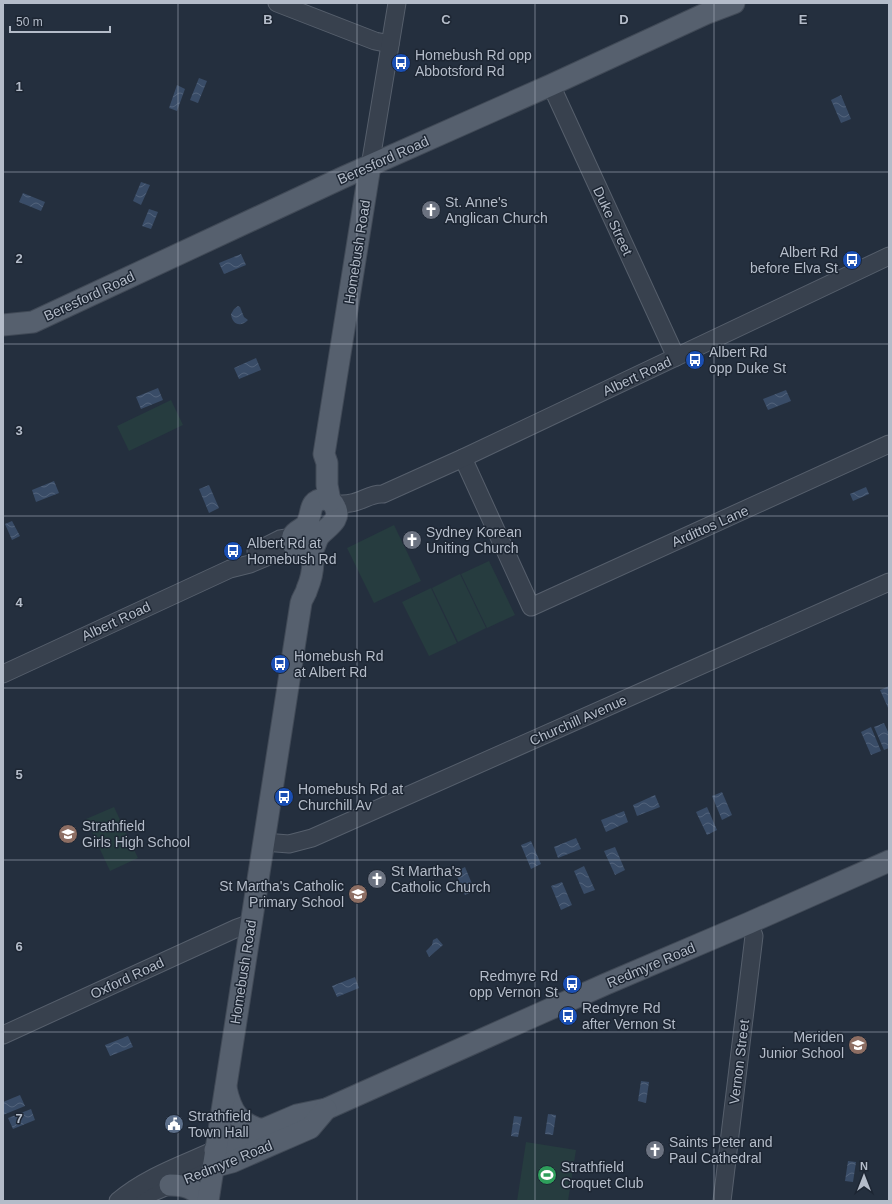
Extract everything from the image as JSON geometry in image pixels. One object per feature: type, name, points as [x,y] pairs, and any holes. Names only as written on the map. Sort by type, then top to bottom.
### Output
[{"type":"main road","name":"Beresford Road","points":[[3,326],[33,322],[370,166],[551,86],[705,14],[734,3]]},
{"type":"main road","name":"Homebush Road","points":[[328,507],[313,483],[316,461],[324,454],[370,166]]},
{"type":"main road","points":[[300,547],[315,547],[319,536],[330,527],[328,507]]},
{"type":"main road","name":"Homebush Road","points":[[208,1201],[301,601],[307,590],[311,577],[313,558],[300,547]]},
{"type":"main road","name":"Redmyre Road","points":[[214,1159],[263,1130],[297,1115],[326,1109],[606,984],[889,861]]},
{"type":"main road","points":[[226,1086],[229,1101],[236,1115],[243,1122],[254,1128],[263,1130]]},
{"type":"main road","name":"Redmyre Road","points":[[214,1159],[232,1162],[310,1128],[326,1109]]},
{"type":"main road","points":[[170,1185],[181,1185],[191,1188],[200,1195],[204,1201]]},
{"type":"street","points":[[277,3],[378,42],[390,44]]},
{"type":"street","name":"Homebush Road","points":[[370,166],[397,3]]},
{"type":"street","name":"Duke Street","points":[[551,86],[676,357]]},
{"type":"street","name":"Albert Road","points":[[328,507],[348,516],[380,502],[383,494],[463,458],[889,256]]},
{"type":"street","name":"Ardittos Lane","points":[[463,458],[532,607],[889,444]]},
{"type":"street","name":"Albert Road","points":[[3,674],[230,568],[242,558],[280,539],[300,547]]},
{"type":"street","name":"Churchill Avenue","points":[[264,842],[289,844],[312,838],[889,582]]},
{"type":"street","name":"Oxford Road","points":[[3,1035],[237,928],[251,923]]},
{"type":"street","name":"Vernon Street","points":[[722,1201],[754,936],[749,923]]},
{"type":"street","name":"Redmyre Road","points":[[122,1201],[144,1196],[170,1185],[194,1174],[214,1159]]},
{"type":"street","name":"Redmyre Road","points":[[118,1201],[130,1191],[157,1176],[214,1159]]},
{"type":"green space","points":[[171,400],[183,425],[129,451],[117,426]]},
{"type":"green space","points":[[394,525],[421,581],[374,603],[347,548]]},
{"type":"green space","points":[[489,561],[515,615],[487,628],[461,574]]},
{"type":"green space","points":[[460,574],[486,628],[458,642],[432,588]]},
{"type":"green space","points":[[431,588],[457,643],[429,656],[402,602]]},
{"type":"green space","points":[[114,807],[138,858],[110,871],[86,819]]},
{"type":"green space","name":"Strathfield Croquet Club","points":[[526,1142],[576,1150],[568,1201],[517,1201]]},
{"type":"water","points":[[199,78],[207,81],[198,103],[190,100]]},
{"type":"water","points":[[177,85],[185,89],[177,111],[169,108]]},
{"type":"water","points":[[841,95],[851,119],[841,123],[831,100]]},
{"type":"water","points":[[141,182],[150,185],[141,205],[133,201]]},
{"type":"water","points":[[23,193],[45,202],[41,211],[19,202]]},
{"type":"water","points":[[149,209],[158,212],[151,229],[142,226]]},
{"type":"water","points":[[241,254],[246,265],[224,274],[219,263]]},
{"type":"water","points":[[238,306],[240,307],[244,317],[248,320],[242,324],[237,324],[233,320],[231,314]]},
{"type":"water","points":[[256,358],[261,370],[239,379],[234,368]]},
{"type":"water","points":[[158,388],[163,400],[141,409],[136,397]]},
{"type":"water","points":[[786,390],[791,401],[768,410],[763,399]]},
{"type":"water","points":[[54,481],[59,493],[36,502],[32,490]]},
{"type":"water","points":[[209,485],[219,508],[209,513],[199,489]]},
{"type":"water","points":[[866,487],[869,494],[853,501],[850,494]]},
{"type":"water","points":[[12,521],[20,536],[12,540],[5,524]]},
{"type":"water","points":[[889,686],[889,710],[880,690]]},
{"type":"water","points":[[884,723],[889,734],[889,748],[884,750],[874,727]]},
{"type":"water","points":[[871,727],[881,751],[871,755],[861,732]]},
{"type":"water","points":[[722,792],[732,815],[722,820],[712,796]]},
{"type":"water","points":[[655,795],[660,807],[637,816],[633,805]]},
{"type":"water","points":[[707,807],[717,830],[707,835],[696,812]]},
{"type":"water","points":[[624,811],[628,822],[606,832],[601,820]]},
{"type":"water","points":[[576,838],[581,849],[558,858],[554,847]]},
{"type":"water","points":[[531,841],[541,864],[531,869],[521,845]]},
{"type":"water","points":[[615,847],[625,870],[615,875],[604,851]]},
{"type":"water","points":[[584,866],[595,890],[584,894],[574,871]]},
{"type":"water","points":[[465,867],[475,891],[465,895],[455,872]]},
{"type":"water","points":[[562,882],[572,905],[561,910],[551,886]]},
{"type":"water","points":[[437,938],[443,945],[429,957],[426,951],[432,945],[433,940]]},
{"type":"water","points":[[355,977],[359,988],[337,997],[332,986]]},
{"type":"water","points":[[128,1036],[133,1047],[110,1056],[105,1045]]},
{"type":"water","points":[[641,1081],[649,1082],[646,1103],[638,1101]]},
{"type":"water","points":[[20,1095],[25,1106],[3,1115],[3,1102]]},
{"type":"water","points":[[31,1109],[35,1120],[13,1129],[8,1118]]},
{"type":"water","points":[[548,1114],[556,1115],[553,1135],[545,1134]]},
{"type":"water","points":[[514,1116],[522,1117],[518,1137],[511,1136]]},
{"type":"water","points":[[848,1161],[856,1162],[853,1182],[845,1181]]},
{"type":"place","name":"Homebush Rd opp Abbotsford Rd","points":[[401,63]]},
{"type":"place","name":"St. Anne's Anglican Church","points":[[431,210]]},
{"type":"place","name":"Albert Rd before Elva St","points":[[852,260]]},
{"type":"place","name":"Albert Rd opp Duke St","points":[[695,360]]},
{"type":"place","name":"Sydney Korean Uniting Church","points":[[412,540]]},
{"type":"place","name":"Albert Rd at Homebush Rd","points":[[233,551]]},
{"type":"place","name":"Homebush Rd at Albert Rd","points":[[280,664]]},
{"type":"place","name":"Homebush Rd at Churchill Av","points":[[284,797]]},
{"type":"place","name":"Strathfield Girls High School","points":[[68,834]]},
{"type":"place","name":"St Martha's Catholic Church","points":[[377,879]]},
{"type":"place","name":"St Martha's Catholic Primary School","points":[[358,894]]},
{"type":"place","name":"Redmyre Rd opp Vernon St","points":[[572,984]]},
{"type":"place","name":"Redmyre Rd after Vernon St","points":[[568,1016]]},
{"type":"place","name":"Meriden Junior School","points":[[858,1045]]},
{"type":"place","name":"Strathfield Town Hall","points":[[174,1124]]},
{"type":"place","name":"Saints Peter and Paul Cathedral","points":[[655,1150]]},
{"type":"place","name":"Strathfield Croquet Club","points":[[547,1175]]}]
